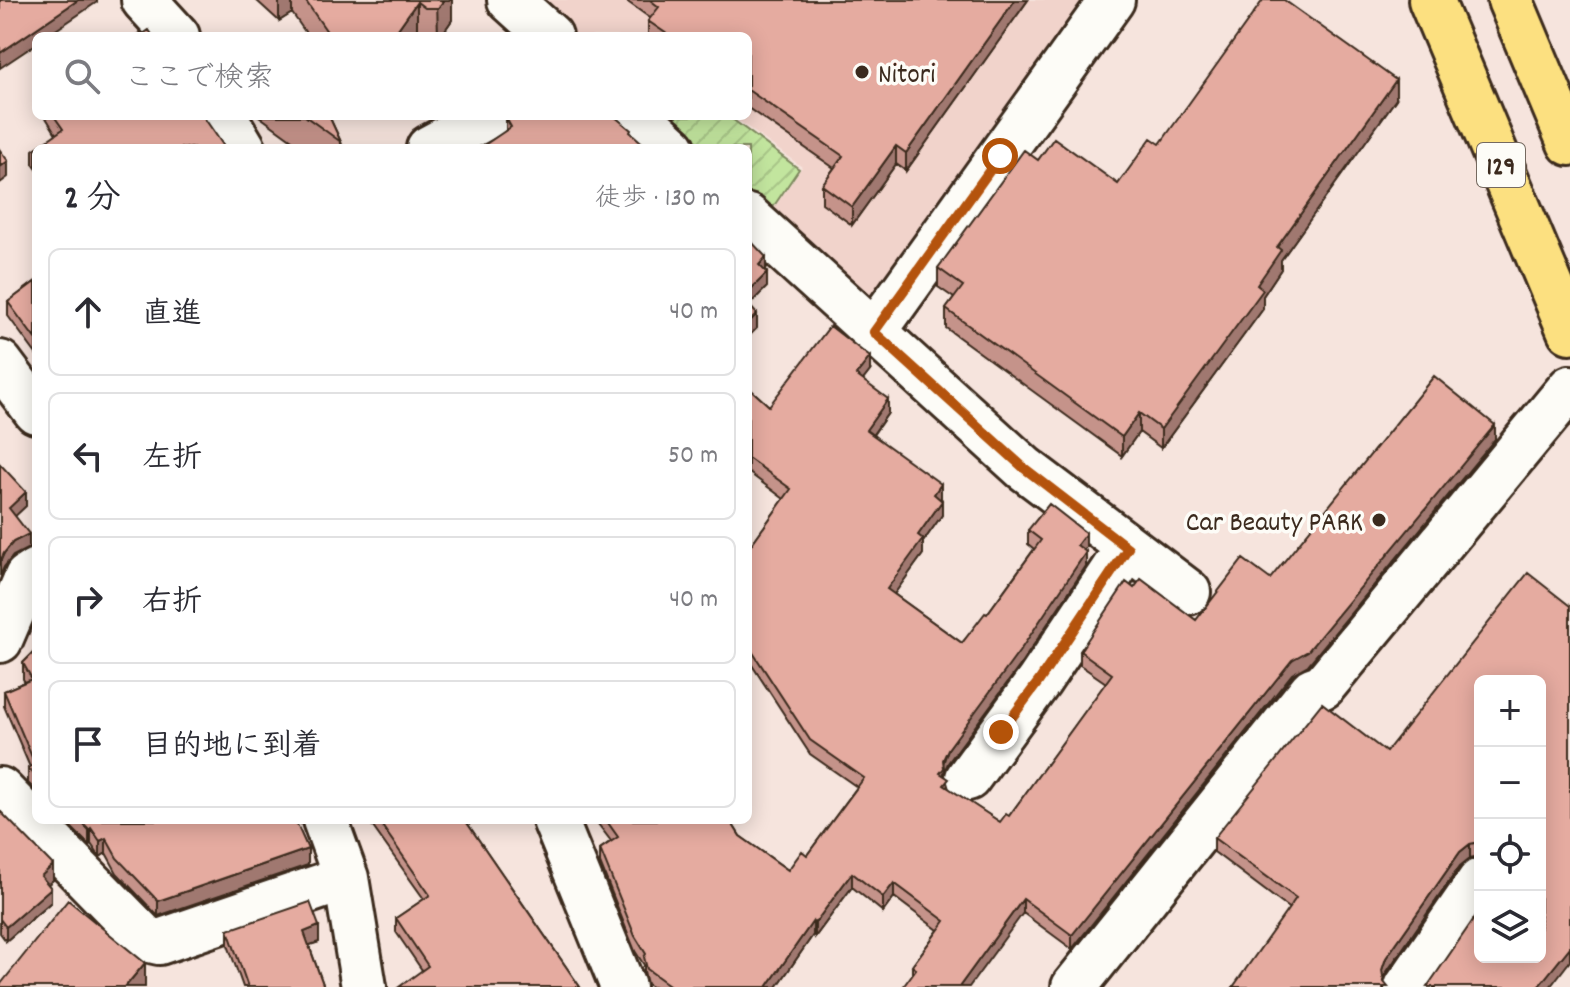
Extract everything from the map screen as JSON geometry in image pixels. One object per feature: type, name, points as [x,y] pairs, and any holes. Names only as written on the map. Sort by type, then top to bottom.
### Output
[{"type":"highway","name":"129","points":[[1431,0],[1570,331]]},
{"type":"highway","name":"129","points":[[1510,0],[1570,143]]},
{"type":"street","points":[[144,0],[173,32]]},
{"type":"street","points":[[510,0],[546,32]]},
{"type":"street","points":[[874,332],[1112,0]]},
{"type":"street","points":[[226,120],[241,144]]},
{"type":"street","points":[[436,144],[481,120]]},
{"type":"street","points":[[752,221],[1024,468],[1188,592]]},
{"type":"street","points":[[0,363],[32,406]]},
{"type":"street","points":[[1074,987],[1312,690],[1323,686],[1570,388]]},
{"type":"street","points":[[968,778],[987,722],[1039,681],[1128,548]]},
{"type":"street","points":[[0,640],[27,577],[32,574]]},
{"type":"street","points":[[0,790],[32,823]]},
{"type":"street","points":[[33,824],[146,939],[159,942],[346,878]]},
{"type":"street","points":[[326,824],[346,878],[364,987]]},
{"type":"street","points":[[557,824],[623,987]]},
{"type":"street","points":[[1392,982],[1474,888]]},
{"type":"shaded area","points":[[533,0],[1090,0],[880,298],[857,303],[768,217],[802,167],[737,120],[752,120],[752,32],[568,32]]},
{"type":"green space","points":[[661,120],[733,120],[799,169],[767,216],[752,203],[752,144],[688,144]]},
{"type":"building","points":[[0,0],[78,0],[0,53]]},
{"type":"building","points":[[305,0],[444,0],[438,8],[425,8],[417,2],[396,32],[327,32]]},
{"type":"building","name":"Nitori","points":[[650,0],[1015,0],[906,153],[896,146],[852,207],[822,185],[843,156],[752,93],[752,32],[664,32],[648,21],[659,7]]},
{"type":"building","points":[[1263,0],[1284,0],[1396,80],[1277,247],[1281,250],[1257,285],[1263,290],[1161,429],[1139,413],[1122,437],[946,309],[963,286],[938,268],[1024,150],[1038,160],[1054,138],[1118,184],[1151,138],[1160,144]]},
{"type":"building","points":[[57,120],[206,120],[222,144],[42,144],[63,129]]},
{"type":"building","points":[[311,120],[331,120],[341,142]]},
{"type":"building","points":[[507,120],[619,120],[644,144],[486,144],[511,127]]},
{"type":"building","points":[[0,150],[8,161],[0,167]]},
{"type":"building","points":[[752,242],[766,257],[759,265],[767,273],[752,288]]},
{"type":"building","points":[[32,284],[32,335],[8,302]]},
{"type":"building","points":[[830,326],[870,357],[856,375],[888,399],[866,430],[941,484],[934,494],[942,501],[918,535],[923,539],[887,589],[962,643],[1041,540],[1028,530],[1049,504],[1086,533],[1077,545],[1086,552],[943,760],[944,768],[940,773],[949,779],[944,785],[1000,822],[1006,814],[1009,816],[1112,674],[1080,651],[1126,582],[1134,588],[1141,579],[1196,620],[1243,559],[1270,579],[1434,376],[1495,425],[1308,651],[1292,660],[1072,935],[1023,899],[959,987],[903,987],[916,969],[912,966],[945,921],[894,883],[883,897],[852,873],[815,923],[813,921],[767,987],[672,987],[647,969],[646,954],[635,936],[600,849],[618,837],[609,824],[732,824],[740,836],[788,870],[802,851],[807,855],[864,778],[810,740],[752,651],[752,543],[791,489],[752,461],[752,391],[769,406]]},
{"type":"building","points":[[0,464],[26,492],[9,508],[29,534],[13,542],[0,562]]},
{"type":"building","points":[[1528,573],[1570,606],[1570,947],[1538,987],[1427,987],[1474,919],[1474,963],[1546,963],[1546,675],[1474,675],[1474,843],[1460,852],[1386,958],[1382,970],[1388,987],[1233,987],[1296,898],[1214,838],[1322,703],[1386,752]]},
{"type":"building","points":[[32,654],[32,679],[23,663]]},
{"type":"building","points":[[32,679],[32,757],[4,691]]},
{"type":"building","points":[[0,811],[53,865],[41,876],[51,888],[6,927],[0,919]]},
{"type":"building","points":[[83,824],[297,824],[308,849],[158,901],[117,858],[106,838],[100,841],[91,828],[89,830]]},
{"type":"building","points":[[381,824],[468,824],[580,987],[399,987],[428,966],[396,918],[430,895]]},
{"type":"building","points":[[68,900],[145,963],[125,987],[0,987],[0,985]]},
{"type":"building","points":[[310,902],[319,926],[304,932],[324,987],[248,987],[228,930]]},
{"type":"place","name":"Nitori","points":[[862,72]]},
{"type":"place","name":"Car Beauty PARK","points":[[1379,520]]},
{"type":"route","points":[[1000,156],[874,332],[1024,468],[1128,548],[1001,732]]}]
